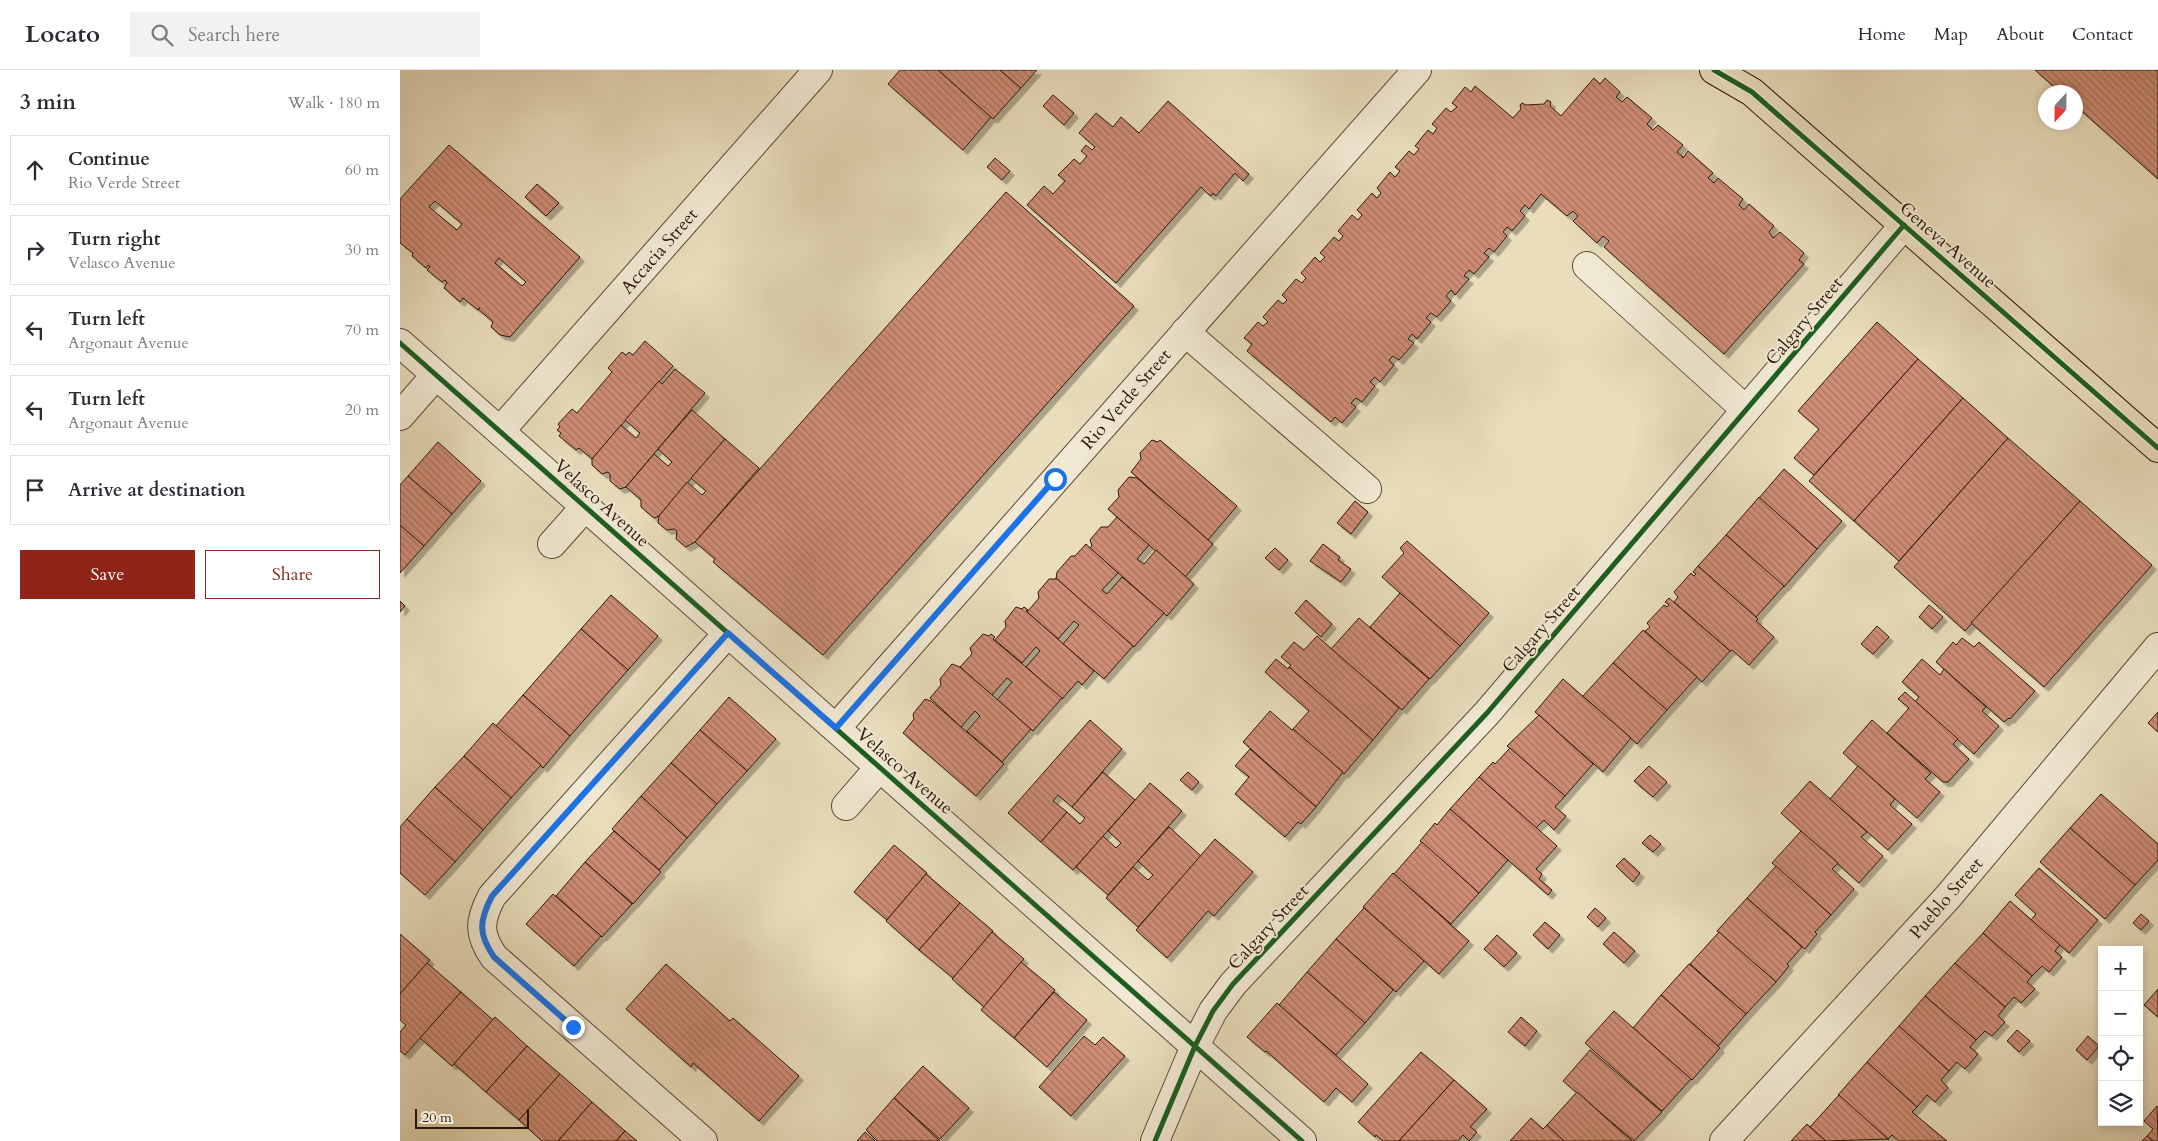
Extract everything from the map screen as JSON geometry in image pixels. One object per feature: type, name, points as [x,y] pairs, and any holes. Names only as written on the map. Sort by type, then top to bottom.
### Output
[{"type":"main road","name":"Geneva Avenue","points":[[1714,70],[1745,81],[1904,225],[2158,448]]},
{"type":"street","name":"Accacia Street","points":[[500,431],[818,70]]},
{"type":"street","name":"Rio Verde Street","points":[[836,728],[1417,70]]},
{"type":"street","name":"Calgary Street","points":[[1155,1141],[1195,1046],[1213,1011],[1233,984],[1487,713],[1904,225]]},
{"type":"street","points":[[1587,266],[1746,410]]},
{"type":"street","points":[[1185,332],[1367,489]]},
{"type":"street","name":"Velasco Avenue","points":[[400,343],[1302,1141]]},
{"type":"street","points":[[400,416],[436,375]]},
{"type":"street","points":[[552,544],[586,507]]},
{"type":"street","points":[[703,1141],[494,957],[484,943],[481,926],[484,912],[492,896],[728,633]]},
{"type":"street","name":"Pueblo Street","points":[[1724,1141],[1947,898],[2158,646]]},
{"type":"street","points":[[846,806],[880,768]]},
{"type":"building","points":[[900,70],[938,70],[991,117],[963,150],[888,84]]},
{"type":"building","points":[[938,70],[1000,70],[1021,88],[993,119]]},
{"type":"building","points":[[1000,70],[1037,70],[1021,88]]},
{"type":"building","points":[[2035,70],[2158,70],[2158,179],[2083,112],[2083,85],[2052,85]]},
{"type":"building","points":[[1594,78],[1600,84],[1605,78],[1620,92],[1616,97],[1622,102],[1627,97],[1652,118],[1647,124],[1653,130],[1658,125],[1683,145],[1677,152],[1683,158],[1688,151],[1713,173],[1708,178],[1714,183],[1718,178],[1743,199],[1739,205],[1744,210],[1749,204],[1774,226],[1769,232],[1773,238],[1780,232],[1804,253],[1799,260],[1804,264],[1724,354],[1604,247],[1609,241],[1603,236],[1597,243],[1573,221],[1578,216],[1573,211],[1567,216],[1541,194],[1529,209],[1525,205],[1520,211],[1525,216],[1512,231],[1507,227],[1503,232],[1507,236],[1494,252],[1489,248],[1484,253],[1489,257],[1474,274],[1469,270],[1464,276],[1469,279],[1455,295],[1451,290],[1446,296],[1451,301],[1437,317],[1431,313],[1426,318],[1431,322],[1417,339],[1412,334],[1408,339],[1414,343],[1399,360],[1393,356],[1389,360],[1394,365],[1380,382],[1375,377],[1370,382],[1375,386],[1362,402],[1356,398],[1351,403],[1356,407],[1342,423],[1335,417],[1331,422],[1247,351],[1252,344],[1244,338],[1258,322],[1263,326],[1268,322],[1263,317],[1278,300],[1283,304],[1287,300],[1282,295],[1296,279],[1302,283],[1306,278],[1301,273],[1315,257],[1320,262],[1325,257],[1320,253],[1334,237],[1339,241],[1343,236],[1338,231],[1352,215],[1358,220],[1362,215],[1357,210],[1372,193],[1377,198],[1381,193],[1377,188],[1390,172],[1395,177],[1400,171],[1395,167],[1409,151],[1414,155],[1419,149],[1415,146],[1428,130],[1433,134],[1437,128],[1432,124],[1446,108],[1451,112],[1457,107],[1452,103],[1465,87],[1471,92],[1475,86],[1513,118],[1521,109],[1520,105],[1522,103],[1526,105],[1544,104],[1547,100],[1551,102],[1550,106],[1561,116]]},
{"type":"building","points":[[1053,95],[1074,113],[1064,125],[1043,106]]},
{"type":"building","points":[[1168,101],[1249,174],[1243,181],[1235,173],[1216,196],[1213,193],[1211,196],[1201,187],[1116,283],[1027,205],[1044,186],[1053,194],[1065,181],[1058,175],[1074,159],[1080,164],[1087,156],[1081,151],[1086,145],[1092,150],[1095,147],[1079,133],[1096,113],[1113,127],[1121,117],[1139,133]]},
{"type":"building","points":[[449,145],[580,257],[510,337],[500,335],[491,327],[493,322],[479,309],[463,298],[460,302],[444,288],[447,283],[445,280],[442,282],[427,270],[430,267],[428,265],[426,268],[412,256],[413,253],[400,243],[400,199]],"holes":[[[435,201],[462,224],[457,230],[429,207]],[[499,258],[526,282],[522,286],[495,263]]]},
{"type":"building","points":[[995,158],[1010,171],[1002,180],[987,167]]},
{"type":"building","points":[[537,184],[559,203],[546,216],[525,197]]},
{"type":"building","points":[[1006,192],[1134,306],[823,655],[713,562],[715,559],[695,542]]},
{"type":"building","points":[[1877,322],[1918,359],[1814,475],[1794,458],[1819,429],[1798,411]]},
{"type":"building","points":[[645,341],[673,366],[592,459],[579,448],[576,450],[559,436],[561,433],[557,430],[560,427],[558,424],[572,409],[577,413],[612,372],[608,368],[622,352],[626,355],[629,352],[633,355]]},
{"type":"building","points":[[1918,359],[1963,398],[1854,521],[1809,481]]},
{"type":"building","points":[[675,369],[705,393],[626,487],[620,489],[610,481],[610,474],[608,472],[602,474],[592,465],[592,459],[621,425],[636,438],[640,433],[625,420],[659,381],[662,384]]},
{"type":"building","points":[[1963,398],[2008,438],[1899,561],[1854,521]]},
{"type":"building","points":[[692,410],[725,439],[659,516],[654,518],[641,507],[641,500],[626,487],[654,454],[668,466],[672,462],[658,449]]},
{"type":"building","points":[[2008,438],[2080,501],[1965,631],[1894,567]]},
{"type":"building","points":[[725,439],[759,468],[695,542],[686,547],[676,539],[677,531],[674,529],[667,530],[658,523],[659,516],[687,482],[702,495],[706,491],[691,478]]},
{"type":"building","points":[[1152,440],[1158,442],[1160,440],[1237,506],[1208,540],[1131,472],[1141,459],[1140,453]]},
{"type":"building","points":[[438,442],[481,481],[452,514],[408,476]]},
{"type":"building","points":[[1784,469],[1842,521],[1817,549],[1759,498]]},
{"type":"building","points":[[408,476],[452,514],[424,546],[400,525],[400,485]]},
{"type":"building","points":[[1129,477],[1137,478],[1213,544],[1185,577],[1108,509],[1119,497],[1118,490]]},
{"type":"building","points":[[1759,497],[1817,549],[1784,587],[1726,535]]},
{"type":"building","points":[[1355,501],[1368,512],[1351,534],[1337,523]]},
{"type":"building","points":[[2080,501],[2152,565],[2044,687],[1971,623]]},
{"type":"building","points":[[1117,517],[1149,545],[1137,559],[1144,564],[1156,550],[1194,584],[1167,616],[1090,548],[1092,546],[1090,540],[1101,527],[1108,527]]},
{"type":"building","points":[[400,525],[424,546],[400,573]]},
{"type":"building","points":[[1726,535],[1784,586],[1756,617],[1698,566]]},
{"type":"building","points":[[1407,541],[1489,613],[1460,646],[1382,577],[1404,553],[1400,548]]},
{"type":"building","points":[[1086,544],[1118,573],[1102,590],[1107,594],[1122,577],[1164,613],[1134,647],[1056,579],[1057,572],[1071,556],[1075,556]]},
{"type":"building","points":[[1323,544],[1340,557],[1338,560],[1351,569],[1341,582],[1310,561]]},
{"type":"building","points":[[1275,548],[1288,560],[1279,570],[1265,558]]},
{"type":"building","points":[[1698,566],[1756,617],[1758,619],[1756,621],[1774,637],[1749,665],[1732,650],[1730,651],[1674,602],[1678,597],[1674,592],[1691,573],[1694,576],[1696,574],[1693,572]]},
{"type":"building","points":[[1049,579],[1057,579],[1133,646],[1104,679],[1063,644],[1079,625],[1074,621],[1058,639],[1027,612],[1039,598],[1038,592]]},
{"type":"building","points":[[1400,593],[1460,646],[1430,679],[1370,627]]},
{"type":"building","points":[[611,595],[658,636],[628,670],[581,629]]},
{"type":"building","points":[[1669,598],[1730,651],[1702,682],[1645,631],[1650,627],[1647,623],[1664,605],[1667,607],[1669,605],[1665,602]]},
{"type":"building","points":[[1306,600],[1332,624],[1321,637],[1295,613]]},
{"type":"building","points":[[400,601],[405,606],[400,612]]},
{"type":"building","points":[[1929,605],[1943,617],[1932,629],[1919,617]]},
{"type":"building","points":[[1016,607],[1022,609],[1024,607],[1028,610],[1026,611],[1094,671],[1082,685],[1078,681],[1062,699],[1026,667],[1040,651],[1036,647],[1022,663],[995,640],[1006,627],[1005,621]]},
{"type":"building","points":[[1359,618],[1429,679],[1402,710],[1331,649]]},
{"type":"building","points":[[1877,626],[1889,637],[1873,654],[1861,644]]},
{"type":"building","points":[[581,629],[628,670],[570,736],[523,695]]},
{"type":"building","points":[[1643,630],[1697,677],[1667,710],[1613,663]]},
{"type":"building","points":[[983,634],[989,636],[991,634],[995,637],[993,639],[1062,698],[1033,731],[997,700],[1012,682],[1007,678],[992,695],[960,667],[972,654],[970,648]]},
{"type":"building","points":[[1317,636],[1399,708],[1373,740],[1289,667],[1291,665],[1281,657],[1294,642],[1304,650]]},
{"type":"building","points":[[1962,638],[1974,647],[1979,642],[2035,691],[2010,719],[2004,722],[1936,662],[1953,642],[1956,645]]},
{"type":"building","points":[[1276,659],[1288,669],[1289,667],[1373,740],[1344,774],[1293,729],[1309,711],[1265,672]]},
{"type":"building","points":[[1922,659],[1940,675],[1944,669],[1986,707],[1982,711],[1999,726],[1974,754],[1915,702],[1919,697],[1902,682]]},
{"type":"building","points":[[1613,663],[1667,710],[1637,744],[1583,696]]},
{"type":"building","points":[[952,664],[960,667],[1031,729],[1002,762],[967,731],[980,716],[975,711],[961,727],[930,698],[941,685],[940,679]]},
{"type":"building","points":[[1563,679],[1631,738],[1603,772],[1535,712]]},
{"type":"building","points":[[1905,692],[1958,739],[1953,744],[1969,759],[1948,782],[1943,782],[1887,733],[1909,708],[1898,699]]},
{"type":"building","points":[[523,695],[570,736],[543,768],[496,726]]},
{"type":"building","points":[[729,697],[776,739],[747,771],[700,730]]},
{"type":"building","points":[[925,699],[931,701],[1004,764],[976,796],[903,733],[914,719],[913,714]]},
{"type":"building","points":[[1270,711],[1343,772],[1316,807],[1243,742]]},
{"type":"building","points":[[2158,712],[2158,732],[2148,723]]},
{"type":"building","points":[[1539,715],[1593,764],[1565,796],[1507,746]]},
{"type":"building","points":[[1090,720],[1122,749],[1072,807],[1058,795],[1053,801],[1067,812],[1041,842],[1008,813]]},
{"type":"building","points":[[1872,720],[1931,773],[1925,779],[1940,792],[1917,818],[1843,753]]},
{"type":"building","points":[[493,723],[541,765],[511,798],[464,756]]},
{"type":"building","points":[[700,730],[747,771],[717,804],[671,763]]},
{"type":"building","points":[[1510,748],[1565,796],[1555,807],[1566,816],[1554,830],[1544,820],[1536,828],[1479,777]]},
{"type":"building","points":[[1250,749],[1316,807],[1301,824],[1298,822],[1285,837],[1235,794],[1249,777],[1235,766]]},
{"type":"building","points":[[464,756],[511,798],[483,830],[435,787]]},
{"type":"building","points":[[671,763],[717,804],[687,838],[641,796]]},
{"type":"building","points":[[1649,766],[1667,782],[1653,797],[1634,781]]},
{"type":"building","points":[[1858,766],[1895,799],[1890,805],[1912,824],[1888,850],[1830,799]]},
{"type":"building","points":[[1103,772],[1135,800],[1073,870],[1041,842],[1067,812],[1080,824],[1085,818],[1072,807]]},
{"type":"building","points":[[1188,772],[1199,782],[1192,790],[1180,780]]},
{"type":"building","points":[[1479,777],[1557,846],[1536,869],[1542,874],[1539,879],[1552,890],[1548,895],[1450,809]]},
{"type":"building","points":[[1810,781],[1867,832],[1861,837],[1883,856],[1859,883],[1781,813]]},
{"type":"building","points":[[1150,783],[1182,811],[1108,895],[1076,867],[1103,836],[1116,848],[1121,843],[1108,831]]},
{"type":"building","points":[[435,787],[483,830],[455,862],[407,819]]},
{"type":"building","points":[[2101,794],[2158,844],[2158,860],[2135,885],[2070,828]]},
{"type":"building","points":[[641,796],[687,838],[659,870],[612,829]]},
{"type":"building","points":[[1450,809],[1508,860],[1479,893],[1420,841]]},
{"type":"building","points":[[407,819],[455,862],[425,895],[400,873],[400,827]]},
{"type":"building","points":[[1169,827],[1201,856],[1138,927],[1106,898],[1133,867],[1148,880],[1153,875],[1138,861]]},
{"type":"building","points":[[2070,828],[2135,885],[2105,919],[2040,862]]},
{"type":"building","points":[[614,831],[661,872],[633,904],[585,862]]},
{"type":"building","points":[[1801,831],[1838,863],[1832,869],[1854,889],[1831,915],[1772,863]]},
{"type":"building","points":[[1650,835],[1661,844],[1653,852],[1642,843]]},
{"type":"building","points":[[1215,839],[1253,872],[1214,916],[1208,911],[1167,958],[1136,930]]},
{"type":"building","points":[[1422,842],[1479,893],[1451,924],[1394,874]]},
{"type":"building","points":[[894,845],[927,873],[887,920],[854,892]]},
{"type":"building","points":[[1624,858],[1640,873],[1633,882],[1616,866]]},
{"type":"building","points":[[585,862],[632,904],[602,937],[556,896]]},
{"type":"building","points":[[1776,866],[1831,915],[1815,932],[1817,934],[1805,949],[1747,898]]},
{"type":"building","points":[[2039,868],[2098,920],[2069,953],[2031,920],[2036,914],[2015,895]]},
{"type":"building","points":[[1393,873],[1469,941],[1439,974],[1363,907]]},
{"type":"building","points":[[926,874],[960,903],[919,950],[886,921]]},
{"type":"building","points":[[553,894],[601,936],[574,966],[526,924]]},
{"type":"building","points":[[1747,898],[1802,947],[1787,964],[1789,966],[1776,982],[1717,931]]},
{"type":"building","points":[[2010,901],[2060,945],[2055,951],[2062,957],[2049,972],[2042,966],[2032,976],[1983,933]]},
{"type":"building","points":[[960,903],[993,931],[953,978],[919,950]]},
{"type":"building","points":[[1364,908],[1424,961],[1396,992],[1336,939]]},
{"type":"building","points":[[1595,908],[1606,918],[1598,927],[1587,917]]},
{"type":"building","points":[[2141,914],[2149,921],[2141,930],[2133,923]]},
{"type":"building","points":[[1545,922],[1560,935],[1548,949],[1533,935]]},
{"type":"building","points":[[992,932],[1024,959],[984,1007],[952,979]]},
{"type":"building","points":[[1614,932],[1635,951],[1624,963],[1603,944]]},
{"type":"building","points":[[1719,932],[1776,982],[1746,1014],[1690,964]]},
{"type":"building","points":[[1983,933],[2032,976],[2027,982],[2035,989],[2021,1003],[2014,997],[2005,1007],[1955,963]]},
{"type":"building","points":[[400,934],[430,960],[400,994]]},
{"type":"building","points":[[1497,935],[1517,953],[1504,967],[1484,949]]},
{"type":"building","points":[[1336,939],[1393,990],[1365,1023],[1307,972]]},
{"type":"building","points":[[1021,962],[1055,990],[1014,1038],[981,1010]]},
{"type":"building","points":[[427,963],[461,992],[405,1055],[400,1051],[400,1032],[406,1025],[400,1020],[400,994]]},
{"type":"building","points":[[1955,963],[2005,1007],[1998,1016],[2005,1022],[1992,1036],[1985,1031],[1976,1040],[1925,996]]},
{"type":"building","points":[[666,964],[730,1021],[733,1018],[799,1076],[759,1121],[693,1063],[691,1067],[626,1009]]},
{"type":"building","points":[[1689,964],[1746,1014],[1718,1046],[1661,995]]},
{"type":"building","points":[[1307,972],[1365,1023],[1336,1055],[1279,1005]]},
{"type":"building","points":[[2158,989],[2158,1017],[2144,1005]]},
{"type":"building","points":[[461,992],[493,1020],[452,1066],[420,1038]]},
{"type":"building","points":[[1054,992],[1087,1020],[1047,1067],[1014,1038]]},
{"type":"building","points":[[1661,995],[1720,1048],[1692,1080],[1633,1028]]},
{"type":"building","points":[[1925,996],[1976,1040],[1970,1047],[1978,1054],[1965,1069],[1957,1062],[1949,1071],[1899,1026]]},
{"type":"building","points":[[1277,1003],[1368,1084],[1352,1102],[1336,1088],[1324,1102],[1266,1051],[1247,1037]]},
{"type":"building","points":[[1614,1011],[1691,1079],[1662,1111],[1585,1043]]},
{"type":"building","points":[[495,1017],[527,1046],[486,1092],[454,1064]]},
{"type":"building","points":[[1521,1017],[1537,1031],[1525,1046],[1508,1032]]},
{"type":"building","points":[[1899,1026],[1949,1071],[1941,1080],[1948,1088],[1935,1102],[1927,1095],[1917,1107],[1867,1062]]},
{"type":"building","points":[[2017,1030],[2030,1041],[2019,1052],[2007,1041]]},
{"type":"building","points":[[1084,1036],[1095,1045],[1103,1037],[1125,1056],[1071,1116],[1039,1087]]},
{"type":"building","points":[[2088,1036],[2098,1045],[2087,1060],[2076,1050]]},
{"type":"building","points":[[527,1046],[560,1074],[519,1120],[486,1092]]},
{"type":"building","points":[[1590,1050],[1662,1112],[1634,1141],[1563,1081]]},
{"type":"building","points":[[1421,1052],[1454,1080],[1399,1141],[1383,1141],[1376,1135],[1375,1137],[1358,1122]]},
{"type":"building","points":[[1867,1062],[1917,1107],[1912,1112],[1947,1141],[1899,1141],[1892,1135],[1888,1139],[1838,1095]]},
{"type":"building","points":[[923,1066],[969,1108],[940,1139],[894,1098]]},
{"type":"building","points":[[560,1074],[592,1102],[558,1141],[542,1141],[519,1120]]},
{"type":"building","points":[[1454,1080],[1487,1109],[1470,1127],[1477,1132],[1469,1141],[1463,1135],[1458,1141],[1399,1141]]},
{"type":"building","points":[[1577,1092],[1632,1141],[1564,1141],[1547,1125]]},
{"type":"building","points":[[1839,1095],[1889,1139],[1826,1141],[1810,1127]]},
{"type":"building","points":[[894,1098],[940,1141],[877,1141],[866,1130]]},
{"type":"building","points":[[592,1102],[625,1131],[616,1141],[558,1141]]},
{"type":"building","points":[[2157,1106],[2158,1141],[2153,1141],[2147,1136],[2153,1129],[2144,1121]]},
{"type":"building","points":[[1531,1118],[1543,1129],[1547,1125],[1564,1141],[1510,1141]]},
{"type":"building","points":[[1807,1124],[1810,1127],[1826,1141],[1791,1141]]},
{"type":"building","points":[[625,1131],[637,1141],[616,1141]]},
{"type":"building","points":[[865,1132],[875,1141],[857,1141]]},
{"type":"building","points":[[2147,1136],[2153,1141],[2142,1141]]},
{"type":"cycle path","points":[[1714,70],[1752,92],[2158,448]]},
{"type":"cycle path","points":[[1155,1141],[1195,1046],[1213,1011],[1233,984],[1487,713],[1904,225]]},
{"type":"cycle path","points":[[400,343],[1302,1141]]},
{"type":"route","points":[[573,1027],[494,957],[484,943],[481,926],[484,912],[492,896],[728,633],[836,728],[1055,479]]}]
